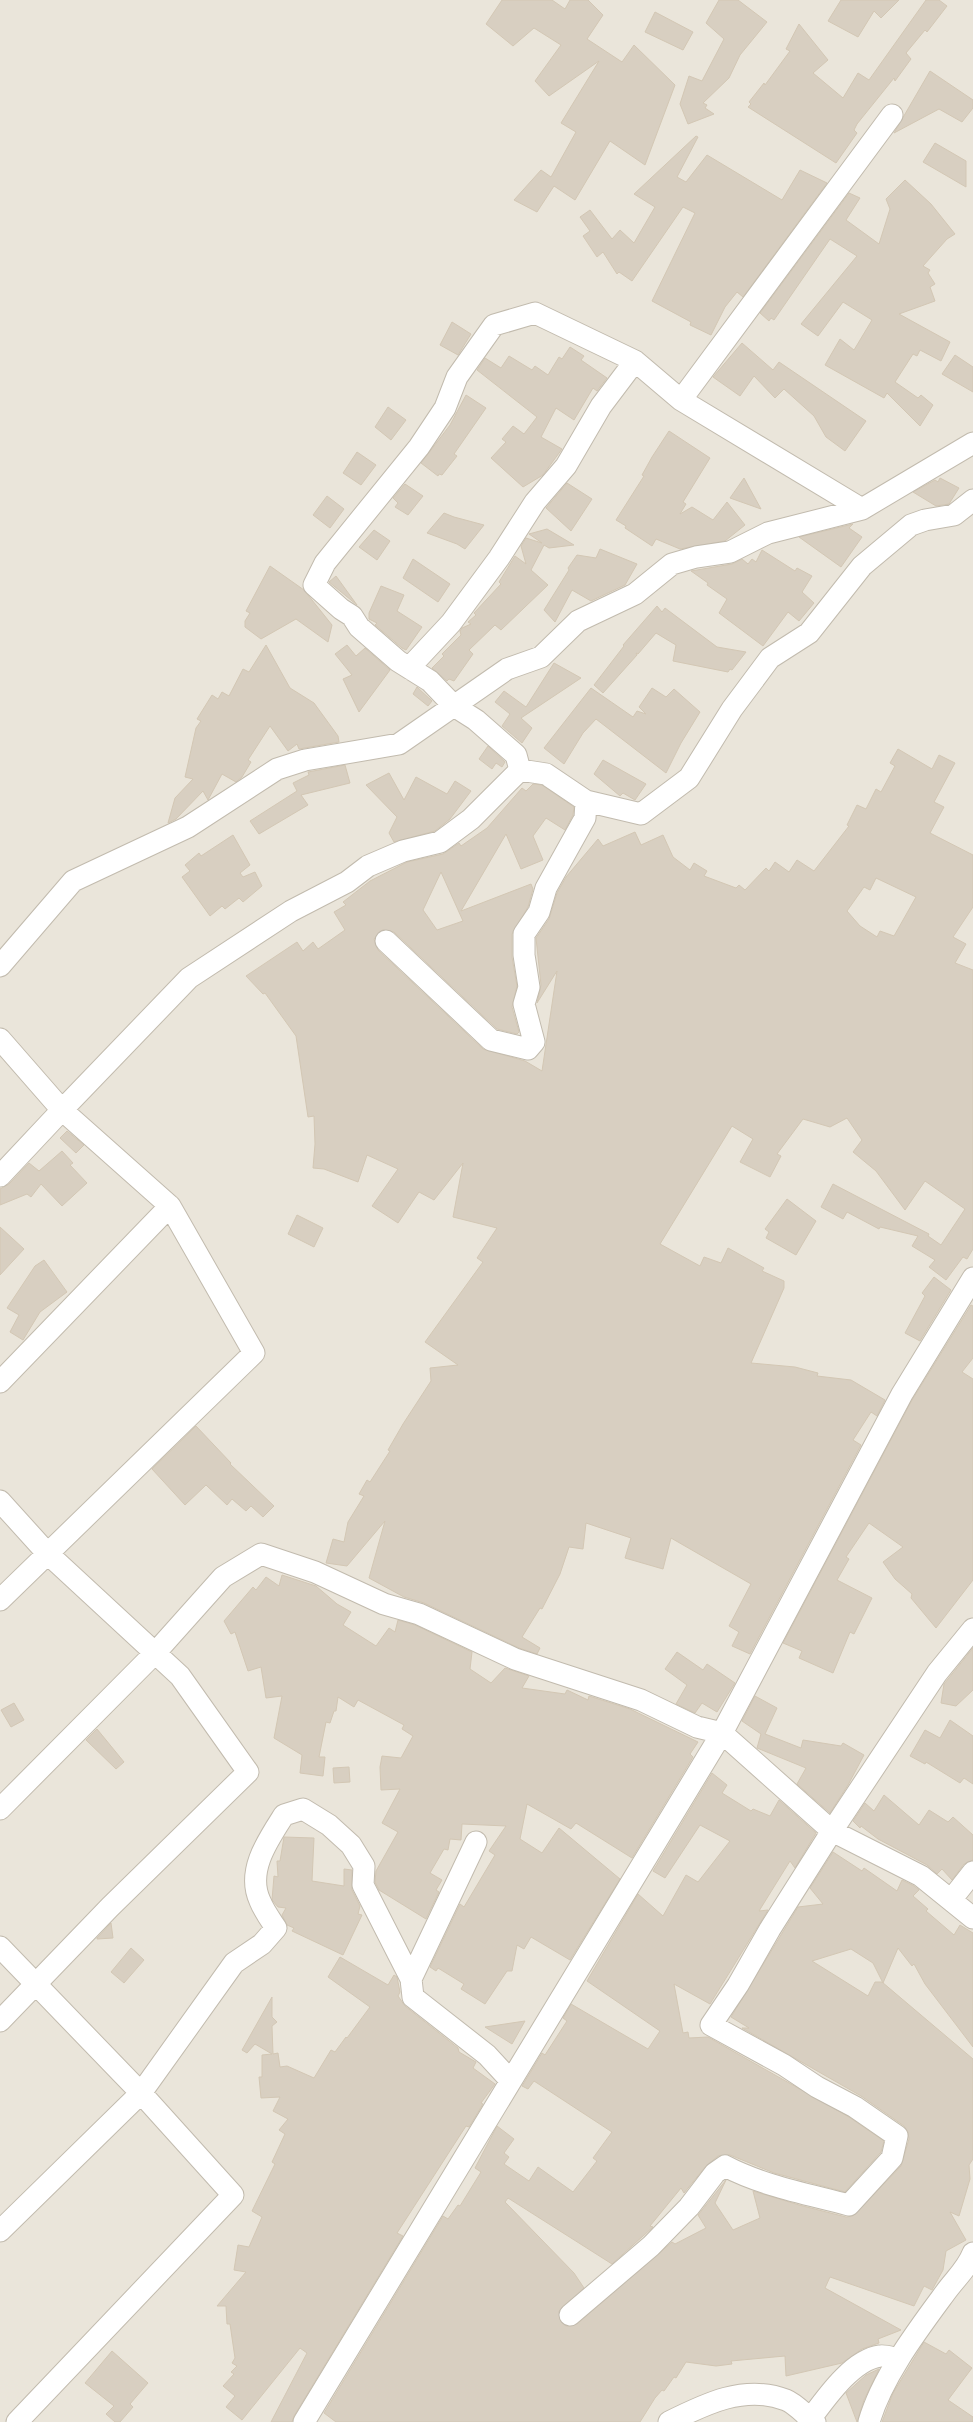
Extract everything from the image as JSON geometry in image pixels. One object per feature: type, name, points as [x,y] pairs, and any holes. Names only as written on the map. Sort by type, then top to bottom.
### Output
[{"type":"street","points":[[681,400],[892,114]]},
{"type":"street","points":[[520,770],[516,755],[476,720],[454,706],[430,681],[409,668],[359,627],[352,616],[314,584],[325,562],[419,447],[445,408],[457,377],[494,325],[535,314],[635,361],[681,400],[862,509]]},
{"type":"street","points":[[409,668],[451,623],[499,558],[535,502],[566,466],[601,406],[635,361]]},
{"type":"street","points":[[0,966],[73,881],[188,827],[277,769],[306,760],[399,744],[507,669],[541,657],[578,621],[635,594],[672,564],[696,557],[730,552],[768,533],[862,509],[973,443]]},
{"type":"street","points":[[520,770],[546,774],[586,801],[641,814],[689,778],[732,709],[770,658],[809,633],[862,566],[911,525],[925,520],[954,516],[973,500]]},
{"type":"street","points":[[0,1176],[189,978],[291,911],[347,882],[368,866],[403,851],[440,842],[471,820],[520,770]]},
{"type":"street","points":[[386,941],[491,1040],[528,1049],[534,1042],[524,1004],[529,987],[524,955],[524,934],[539,912],[546,888],[569,843],[585,818],[586,801]]},
{"type":"street","points":[[0,1039],[62,1110],[170,1206],[254,1353],[0,1600]]},
{"type":"street","points":[[0,1382],[170,1206]]},
{"type":"street","points":[[304,2422],[510,2080],[722,1733],[902,1394],[973,1278]]},
{"type":"street","points":[[0,1501],[47,1553],[156,1652],[180,1676],[248,1772],[110,1907],[0,2020]]},
{"type":"street","points":[[0,1808],[156,1652],[223,1577],[261,1554],[315,1572],[384,1604],[419,1614],[515,1659],[641,1700],[697,1727],[722,1733],[832,1831],[921,1876],[973,1918]]},
{"type":"street","points":[[570,2315],[651,2246],[689,2207],[715,2173],[725,2166],[737,2172],[785,2188],[849,2205],[892,2158],[897,2136],[855,2106],[817,2087],[784,2065],[711,2025],[738,1985],[770,1929],[832,1831],[937,1673],[973,1629]]},
{"type":"street","points":[[0,2231],[141,2093],[234,1963],[262,1944],[276,1928],[259,1900],[255,1883],[257,1865],[268,1841],[284,1815],[303,1809],[329,1825],[351,1845],[364,1866],[363,1885],[411,1979],[413,1997],[487,2055],[510,2080]]},
{"type":"street","points":[[411,1979],[476,1842]]},
{"type":"street","points":[[951,1900],[973,1872]]},
{"type":"street","points":[[0,1947],[37,1983],[141,2093],[232,2195],[17,2422]]},
{"type":"street","points":[[869,2422],[874,2404],[898,2359],[954,2280],[969,2265],[973,2253]]},
{"type":"street","points":[[669,2422],[700,2407],[735,2395],[768,2396],[787,2400],[811,2421],[829,2394],[858,2365],[880,2356],[898,2359]]},
{"type":"shaded area","points":[[0,0],[973,0],[973,2422],[0,2422]]},
{"type":"building","points":[[502,0],[552,0],[565,9],[570,0],[588,0],[603,15],[587,39],[622,62],[634,45],[675,85],[645,165],[610,141],[575,200],[554,186],[537,212],[514,200],[541,170],[551,177],[576,132],[561,123],[599,61],[549,96],[535,81],[561,45],[534,28],[513,46],[486,24]]},
{"type":"building","points":[[719,0],[738,0],[767,22],[740,55],[729,78],[703,103],[707,105],[705,108],[714,114],[688,124],[680,104],[689,76],[702,81],[724,39],[706,23]]},
{"type":"building","points":[[841,0],[899,0],[881,18],[874,11],[858,37],[828,21]]},
{"type":"building","points":[[926,0],[939,0],[947,6],[927,32],[925,30],[906,53],[911,59],[895,81],[894,78],[857,124],[854,130],[857,133],[836,163],[748,107],[751,104],[749,102],[764,83],[765,85],[790,51],[786,49],[799,24],[828,60],[813,73],[843,98],[858,73],[869,80]]},
{"type":"building","points":[[655,12],[693,32],[683,50],[645,32]]},
{"type":"building","points":[[930,71],[973,100],[973,108],[962,122],[939,109],[894,133]]},
{"type":"building","points":[[696,136],[698,137],[677,177],[686,182],[707,155],[782,200],[800,170],[827,183],[743,297],[737,292],[725,307],[711,335],[690,325],[691,322],[652,301],[695,213],[683,207],[632,281],[619,272],[617,274],[603,252],[597,257],[583,236],[590,231],[580,217],[590,210],[612,239],[620,230],[634,243],[655,207],[634,194]]},
{"type":"building","points":[[935,143],[966,161],[966,187],[923,162]]},
{"type":"building","points":[[905,180],[931,204],[955,234],[947,239],[923,266],[930,270],[928,273],[935,284],[930,287],[935,301],[899,314],[950,342],[941,361],[920,350],[917,356],[913,354],[895,382],[918,398],[921,395],[933,405],[920,426],[887,393],[884,398],[825,365],[840,339],[854,350],[872,320],[843,302],[818,336],[801,324],[857,256],[830,239],[774,320],[771,318],[769,321],[760,313],[849,193],[860,198],[846,220],[879,244],[890,209],[886,199]]},
{"type":"building","points":[[452,322],[471,334],[458,355],[440,345]]},
{"type":"building","points":[[742,343],[773,370],[779,362],[866,421],[845,451],[826,437],[814,416],[784,389],[775,398],[754,376],[740,396],[713,377]]},
{"type":"building","points":[[570,347],[584,356],[581,360],[607,378],[597,391],[593,388],[574,420],[556,408],[541,437],[562,449],[543,475],[523,487],[491,458],[506,442],[502,439],[513,426],[524,434],[537,417],[477,370],[485,358],[501,368],[509,356],[532,370],[535,366],[548,375],[559,357],[562,359]]},
{"type":"building","points":[[955,355],[973,367],[973,392],[942,374]]},
{"type":"building","points":[[466,395],[486,408],[454,454],[457,456],[442,475],[439,474],[438,476],[421,463],[450,425]]},
{"type":"building","points":[[388,407],[406,420],[391,440],[375,427]]},
{"type":"building","points":[[669,431],[710,458],[683,502],[686,504],[680,514],[692,507],[713,520],[727,502],[745,525],[725,541],[680,549],[656,539],[652,546],[625,528],[626,526],[616,520],[644,476],[642,475]]},
{"type":"building","points":[[357,452],[376,465],[361,485],[343,473]]},
{"type":"building","points":[[744,478],[761,509],[730,498]]},
{"type":"building","points":[[940,478],[959,488],[949,504],[936,506],[913,492],[935,480],[938,482]]},
{"type":"building","points":[[567,483],[592,499],[571,531],[546,508]]},
{"type":"building","points":[[405,484],[423,496],[408,515],[395,507],[398,503],[393,498]]},
{"type":"building","points":[[327,496],[344,509],[330,528],[313,515]]},
{"type":"building","points":[[444,513],[484,525],[465,549],[457,544],[427,533]]},
{"type":"building","points":[[853,524],[849,528],[862,537],[841,567],[799,537]]},
{"type":"building","points":[[547,529],[574,545],[549,548],[544,545],[531,570],[548,585],[501,630],[495,625],[469,650],[473,654],[454,681],[449,679],[447,681],[432,668],[444,656],[442,654],[461,635],[460,631],[462,628],[471,624],[468,622],[476,615],[474,613],[501,584],[499,582],[515,556],[526,564],[521,546],[526,538],[542,543],[529,534]]},
{"type":"building","points":[[374,530],[390,541],[377,560],[359,547]]},
{"type":"building","points":[[600,549],[637,564],[625,585],[591,601],[572,590],[555,622],[544,610],[569,570],[568,568],[577,555],[596,558]]},
{"type":"building","points":[[762,550],[795,571],[797,568],[812,576],[802,592],[814,603],[799,621],[788,612],[763,646],[719,613],[727,599],[707,585],[708,583],[691,571],[732,564],[742,559],[748,564],[752,559],[756,562]]},
{"type":"building","points":[[413,559],[450,584],[438,602],[403,578]]},
{"type":"building","points":[[270,566],[304,590],[332,625],[328,642],[296,619],[261,639],[245,627],[245,621],[250,613],[246,611]]},
{"type":"building","points":[[336,576],[357,605],[329,582]]},
{"type":"building","points":[[381,586],[404,595],[397,611],[422,627],[406,650],[375,625],[377,623],[369,619],[369,613]]},
{"type":"building","points":[[657,606],[662,612],[665,608],[717,647],[746,652],[732,670],[730,669],[728,672],[673,661],[676,645],[656,633],[638,654],[636,653],[637,655],[603,693],[594,685],[624,646],[623,645]]},
{"type":"building","points":[[266,645],[290,688],[314,703],[338,736],[339,742],[299,749],[297,744],[288,751],[270,726],[248,760],[251,762],[242,777],[236,782],[222,774],[208,800],[203,791],[176,819],[168,823],[175,798],[193,779],[185,777],[196,728],[201,721],[197,719],[212,695],[218,699],[222,692],[229,696],[243,669],[249,672]]},
{"type":"building","points":[[347,645],[356,656],[365,648],[390,670],[359,712],[343,679],[352,675],[335,654]]},
{"type":"building","points":[[554,663],[581,678],[521,718],[532,728],[522,743],[502,726],[510,714],[495,702],[504,691],[526,707]]},
{"type":"building","points":[[417,687],[432,701],[428,706],[413,694]]},
{"type":"building","points":[[591,688],[633,717],[637,711],[646,714],[639,707],[652,688],[666,697],[674,689],[700,712],[681,743],[666,773],[596,719],[583,733],[564,764],[544,748]]},
{"type":"building","points":[[488,746],[505,762],[502,767],[496,763],[492,769],[479,759]]},
{"type":"building","points":[[898,749],[932,769],[939,755],[955,763],[934,802],[944,807],[930,833],[973,855],[973,907],[953,937],[966,944],[955,963],[973,970],[973,1249],[967,1259],[963,1257],[946,1280],[929,1267],[935,1260],[912,1246],[918,1236],[880,1227],[879,1229],[847,1212],[843,1219],[821,1207],[833,1184],[929,1234],[928,1236],[941,1245],[965,1209],[925,1181],[905,1210],[876,1171],[853,1152],[862,1140],[847,1118],[830,1127],[803,1119],[777,1154],[781,1156],[770,1177],[740,1162],[753,1139],[732,1126],[660,1244],[700,1266],[704,1257],[721,1263],[728,1248],[764,1268],[762,1271],[784,1281],[784,1288],[751,1363],[795,1367],[818,1373],[817,1376],[851,1380],[885,1400],[877,1416],[871,1412],[853,1440],[861,1445],[750,1654],[732,1646],[739,1632],[729,1626],[751,1584],[671,1538],[663,1569],[625,1558],[631,1538],[586,1523],[583,1549],[569,1547],[560,1574],[542,1609],[540,1608],[522,1637],[540,1648],[537,1654],[519,1648],[424,1603],[404,1597],[369,1578],[385,1521],[347,1566],[326,1563],[333,1539],[344,1542],[348,1522],[364,1496],[359,1494],[367,1480],[370,1482],[390,1451],[388,1450],[403,1424],[431,1381],[430,1368],[458,1365],[425,1342],[483,1262],[477,1258],[497,1228],[453,1217],[463,1163],[434,1200],[419,1192],[398,1223],[372,1206],[398,1169],[367,1155],[358,1182],[324,1169],[313,1168],[315,1144],[314,1116],[308,1117],[296,1036],[265,993],[263,994],[246,976],[297,942],[303,951],[313,942],[318,949],[345,930],[334,912],[346,905],[343,902],[370,881],[407,862],[443,854],[459,843],[461,846],[487,828],[522,788],[526,791],[533,784],[542,785],[574,807],[573,815],[565,830],[546,818],[533,836],[543,860],[521,869],[506,834],[461,911],[531,884],[533,889],[528,907],[512,934],[512,957],[517,986],[512,1007],[519,1032],[517,1034],[497,1029],[394,932],[382,930],[374,939],[378,950],[483,1049],[525,1061],[542,1071],[557,971],[537,1003],[541,985],[536,938],[549,919],[557,893],[566,877],[598,839],[603,846],[635,832],[641,845],[663,835],[673,857],[690,870],[694,863],[707,871],[704,876],[736,888],[739,885],[745,890],[766,868],[769,871],[775,862],[789,872],[797,860],[814,871],[849,826],[847,825],[857,805],[866,809],[876,789],[881,792],[895,766],[890,763]],"holes":[[[441,872],[463,921],[437,930],[423,910]],[[876,878],[916,897],[894,936],[880,931],[877,937],[860,926],[847,911],[864,887],[870,890]]]},
{"type":"building","points":[[603,760],[646,784],[635,800],[623,793],[620,796],[594,774]]},
{"type":"building","points":[[345,765],[350,783],[301,795],[308,805],[259,834],[250,821],[297,791],[293,783],[309,775],[308,772]]},
{"type":"building","points":[[389,773],[404,800],[416,777],[447,794],[455,781],[471,791],[450,819],[435,831],[394,842],[389,833],[397,817],[366,785]]},
{"type":"building","points":[[233,835],[250,865],[240,873],[243,877],[255,872],[262,886],[243,902],[239,898],[225,909],[222,906],[210,916],[182,877],[190,871],[185,865],[199,853],[201,856]]},
{"type":"building","points":[[67,1131],[84,1145],[76,1153],[60,1138]]},
{"type":"building","points":[[62,1151],[73,1163],[70,1165],[87,1183],[62,1206],[41,1184],[31,1197],[27,1194],[0,1205],[0,1189],[9,1184],[29,1163],[39,1171]]},
{"type":"building","points":[[787,1199],[816,1221],[796,1255],[766,1238],[769,1232],[765,1229]]},
{"type":"building","points":[[297,1215],[323,1228],[314,1247],[288,1234]]},
{"type":"building","points":[[0,1227],[24,1249],[0,1275]]},
{"type":"building","points":[[44,1260],[67,1292],[40,1312],[23,1340],[10,1332],[19,1315],[7,1308],[35,1266]]},
{"type":"building","points":[[934,1277],[951,1290],[920,1341],[905,1333],[925,1296],[922,1293]]},
{"type":"building","points":[[971,1305],[973,1306],[973,1358],[962,1372],[973,1379],[973,1580],[936,1628],[911,1598],[912,1594],[895,1579],[883,1562],[903,1547],[869,1523],[846,1557],[849,1559],[837,1580],[872,1598],[854,1634],[850,1632],[833,1673],[799,1658],[802,1651],[783,1643],[912,1400]]},
{"type":"building","points":[[196,1426],[231,1463],[230,1464],[274,1506],[263,1517],[251,1506],[246,1511],[232,1499],[227,1505],[206,1485],[185,1505],[152,1469]]},
{"type":"building","points":[[282,1575],[316,1586],[337,1604],[351,1612],[343,1625],[376,1646],[389,1628],[395,1632],[398,1620],[415,1625],[472,1652],[470,1669],[491,1683],[505,1668],[529,1676],[522,1688],[565,1694],[567,1690],[588,1700],[589,1696],[630,1709],[698,1742],[690,1754],[693,1757],[632,1858],[576,1823],[571,1829],[527,1804],[520,1839],[542,1853],[559,1828],[620,1879],[570,1960],[531,1937],[524,1949],[517,1945],[512,1971],[507,1971],[485,2004],[461,1989],[464,1984],[438,1968],[436,1971],[430,1967],[460,1904],[464,1907],[495,1855],[489,1851],[506,1826],[462,1824],[461,1840],[450,1839],[448,1850],[444,1849],[430,1873],[442,1880],[436,1890],[439,1892],[426,1919],[379,1890],[375,1882],[376,1871],[398,1832],[382,1823],[400,1789],[381,1790],[380,1767],[382,1756],[401,1758],[413,1736],[402,1729],[404,1725],[358,1700],[354,1707],[338,1697],[336,1711],[334,1711],[330,1723],[326,1722],[319,1757],[325,1757],[323,1776],[300,1773],[302,1755],[274,1738],[282,1696],[266,1698],[261,1667],[248,1671],[235,1632],[231,1634],[224,1621],[253,1587],[256,1590],[266,1577],[279,1586]]},
{"type":"building","points":[[973,1648],[973,1690],[956,1706],[941,1703],[944,1684]]},
{"type":"building","points":[[677,1652],[703,1670],[707,1664],[735,1683],[717,1712],[702,1703],[695,1713],[676,1704],[687,1685],[665,1669]]},
{"type":"building","points":[[755,1696],[777,1708],[765,1734],[801,1748],[803,1740],[841,1746],[843,1743],[864,1755],[848,1785],[830,1813],[797,1784],[806,1768],[757,1748],[761,1734],[742,1721]]},
{"type":"building","points":[[14,1703],[24,1720],[11,1727],[1,1710]]},
{"type":"building","points":[[950,1720],[973,1736],[973,1784],[964,1778],[960,1783],[926,1762],[925,1764],[910,1756],[925,1730],[940,1738]]},
{"type":"building","points":[[97,1729],[124,1762],[116,1769],[86,1740]]},
{"type":"building","points":[[349,1767],[350,1782],[334,1783],[333,1768]]},
{"type":"building","points":[[712,1773],[727,1785],[722,1793],[751,1811],[753,1809],[770,1816],[779,1800],[816,1833],[795,1868],[790,1861],[759,1911],[768,1910],[710,2004],[674,1984],[683,2033],[688,2032],[689,2038],[708,2037],[849,2117],[884,2141],[881,2152],[845,2192],[774,2173],[730,2155],[718,2156],[706,2166],[684,2193],[681,2188],[650,2226],[653,2227],[612,2264],[508,2198],[505,2202],[574,2273],[584,2288],[559,2311],[561,2322],[566,2326],[577,2324],[672,2242],[675,2244],[706,2228],[698,2215],[726,2180],[715,2203],[733,2230],[760,2218],[753,2191],[846,2217],[853,2216],[901,2166],[909,2139],[908,2132],[904,2126],[861,2096],[742,2028],[749,2028],[731,2017],[798,1907],[823,1904],[810,1888],[833,1852],[862,1871],[864,1868],[897,1891],[902,1880],[914,1886],[919,1890],[913,1896],[928,1909],[926,1911],[954,1935],[960,1925],[973,1933],[973,2047],[925,1984],[914,1964],[912,1966],[898,1948],[883,1983],[973,2059],[973,2159],[969,2165],[970,2179],[959,2216],[950,2212],[966,2240],[946,2251],[943,2270],[932,2290],[924,2286],[914,2306],[830,2277],[825,2288],[901,2330],[878,2339],[879,2343],[862,2349],[842,2363],[786,2376],[785,2356],[731,2361],[732,2364],[716,2366],[686,2362],[676,2378],[674,2377],[664,2391],[662,2390],[655,2398],[640,2422],[336,2422],[324,2413],[443,2216],[448,2219],[458,2205],[460,2206],[481,2172],[475,2168],[497,2126],[514,2139],[504,2153],[509,2157],[504,2164],[529,2181],[538,2167],[573,2192],[597,2161],[593,2158],[612,2132],[534,2081],[528,2089],[522,2086],[542,2053],[545,2055],[567,2021],[563,2018],[571,2004],[648,2049],[660,2031],[587,1981],[638,1894],[663,1916],[686,1875],[698,1882],[730,1841],[700,1825],[665,1878],[653,1871]],"holes":[[[851,1949],[873,1963],[883,1983],[875,1982],[868,1996],[812,1961]]]},
{"type":"building","points":[[884,1795],[919,1825],[929,1810],[948,1822],[953,1817],[973,1835],[973,1860],[964,1864],[952,1880],[942,1869],[937,1874],[927,1865],[878,1839],[861,1826],[860,1828],[853,1821],[865,1803],[874,1811]]},
{"type":"building","points":[[284,1837],[314,1838],[312,1881],[344,1886],[344,1869],[352,1870],[352,1890],[360,1906],[358,1914],[362,1915],[343,1955],[292,1931],[294,1928],[287,1925],[282,1915],[286,1908],[278,1907],[272,1900],[274,1876],[278,1877],[277,1861],[280,1861]]},
{"type":"building","points":[[111,1923],[113,1938],[97,1939],[97,1938]]},
{"type":"building","points":[[131,1948],[144,1960],[124,1983],[111,1972]]},
{"type":"building","points":[[340,1957],[388,1985],[394,1975],[397,1977],[400,1992],[398,1996],[405,2006],[458,2048],[459,2052],[476,2062],[473,2068],[495,2084],[481,2103],[483,2104],[469,2127],[466,2126],[397,2233],[403,2236],[294,2416],[292,2422],[271,2422],[307,2353],[300,2348],[242,2420],[226,2407],[235,2396],[223,2386],[234,2374],[231,2372],[237,2366],[232,2363],[235,2358],[230,2324],[227,2324],[226,2306],[217,2306],[246,2272],[234,2270],[238,2245],[249,2247],[262,2217],[252,2211],[275,2164],[272,2162],[285,2134],[279,2130],[288,2119],[273,2111],[280,2097],[261,2098],[259,2077],[262,2077],[262,2055],[272,2054],[255,2044],[247,2053],[242,2050],[272,1997],[272,2017],[277,2022],[272,2026],[273,2054],[278,2053],[280,2067],[287,2066],[314,2078],[331,2050],[335,2052],[370,2007],[328,1977]]},
{"type":"building","points":[[525,2021],[512,2044],[485,2027]]},
{"type":"building","points":[[924,2342],[946,2354],[949,2350],[972,2368],[948,2400],[973,2417],[973,2422],[882,2422],[893,2393]]},
{"type":"building","points":[[112,2351],[148,2383],[130,2404],[133,2407],[120,2422],[115,2422],[106,2414],[114,2406],[85,2383]]},
{"type":"building","points":[[879,2369],[864,2400],[857,2422],[846,2393],[866,2375]]}]
